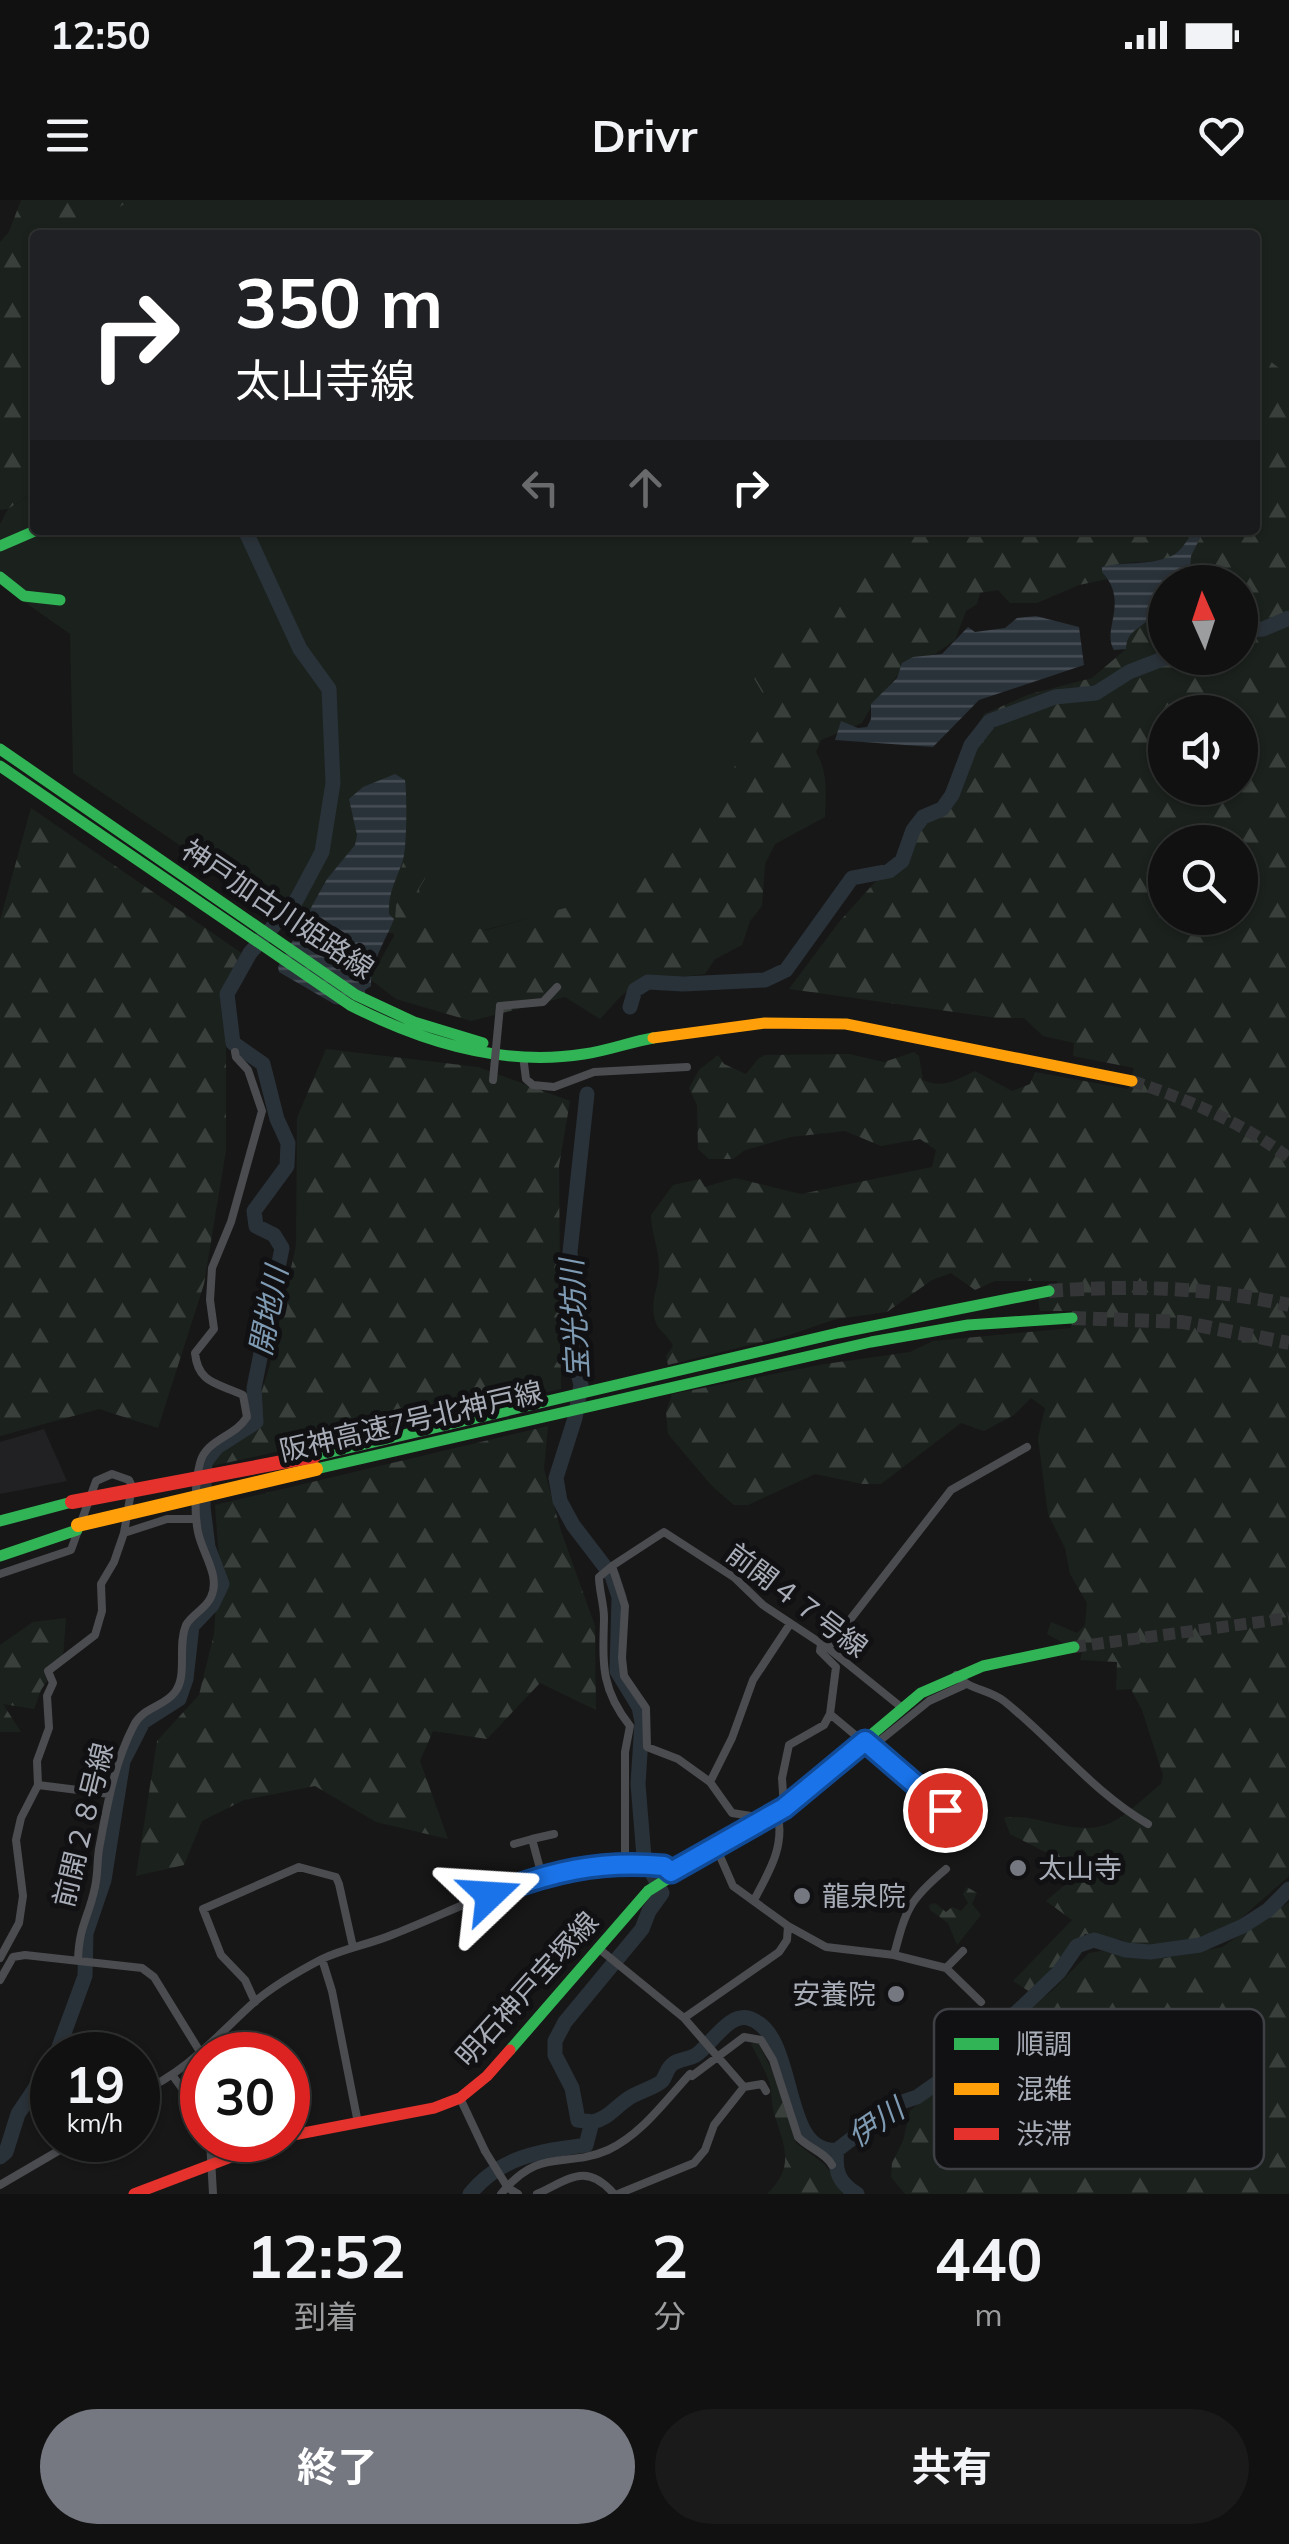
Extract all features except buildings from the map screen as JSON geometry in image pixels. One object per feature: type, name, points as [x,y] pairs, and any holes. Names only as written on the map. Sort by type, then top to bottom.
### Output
[{"type":"main road","points":[[0,546],[30,533]]},
{"type":"main road","points":[[0,576],[24,596],[60,600]]},
{"type":"main road","name":"神戸加古川姫路線","points":[[0,749],[238,922]]},
{"type":"main road","name":"神戸加古川姫路線","points":[[0,766],[409,1034],[459,1048],[523,1056],[580,1055],[756,1022],[806,1020],[846,1024],[1132,1081]]},
{"type":"main road","name":"神戸加古川姫路線","points":[[371,1009],[477,1042],[526,1049],[614,1046]]},
{"type":"main road","name":"阪神高速7号北神戸線","points":[[728,1367],[838,1333],[1049,1290]]},
{"type":"main road","name":"阪神高速7号北神戸線","points":[[78,1527],[315,1462],[728,1367],[955,1327],[1072,1318]]},
{"type":"main road","name":"阪神高速7号北神戸線","points":[[0,1519],[72,1502],[315,1462]]},
{"type":"main road","points":[[0,1547],[78,1527]]},
{"type":"main road","points":[[0,1556],[78,1527]]},
{"type":"main road","name":"明石神戸宝塚線","points":[[310,2132],[434,2108],[460,2098],[487,2076],[662,1879],[780,1810],[868,1744],[901,1707],[1018,1656],[1074,1647]]},
{"type":"main road","points":[[134,2194],[218,2162]]},
{"type":"street","points":[[494,1080],[500,1006],[543,1002],[557,987]]},
{"type":"street","name":"前開２８号線","points":[[82,1960],[80,1926],[96,1886],[119,1758],[136,1719],[174,1694],[180,1682],[187,1623],[213,1593],[213,1574],[196,1518],[200,1463],[210,1445],[240,1428],[246,1417],[243,1395],[218,1386],[196,1369],[195,1352],[214,1329],[210,1300],[212,1268],[231,1222],[262,1111],[248,1070],[236,1052]]},
{"type":"street","points":[[523,1056],[526,1079],[541,1088],[554,1088],[594,1072],[687,1067]]},
{"type":"street","points":[[754,1900],[778,1850],[782,1778],[789,1746],[824,1725],[830,1714],[836,1666],[820,1651],[951,1490],[1026,1447]]},
{"type":"street","points":[[0,1574],[72,1550],[96,1481],[112,1474],[129,1480],[132,1486],[124,1533],[114,1562],[100,1584],[102,1611],[95,1635],[48,1671],[53,1683],[46,1696],[49,1728],[40,1750],[38,1785],[21,1818],[16,1840],[23,1896],[19,1923],[1,1953]]},
{"type":"street","points":[[124,1533],[167,1519],[196,1518]]},
{"type":"street","name":"前開４７号線","points":[[710,1782],[678,1759],[647,1747],[646,1708],[624,1676],[625,1606],[612,1566],[664,1532],[734,1578],[763,1605],[824,1646],[901,1707]]},
{"type":"street","points":[[612,1566],[599,1576],[604,1622],[602,1654],[613,1704],[630,1726],[625,1752],[624,1862]]},
{"type":"street","points":[[759,1824],[751,1816],[732,1813],[710,1782],[732,1738],[752,1680],[790,1624]]},
{"type":"street","points":[[868,1744],[960,1680],[999,1697],[1117,1806],[1148,1824]]},
{"type":"street","points":[[830,1714],[945,1810]]},
{"type":"street","points":[[38,1785],[110,1794]]},
{"type":"street","points":[[514,1844],[554,1834]]},
{"type":"street","points":[[532,1839],[542,1876]]},
{"type":"street","points":[[716,1847],[733,1886],[788,1926],[826,1947],[894,1955],[946,1968],[982,2002]]},
{"type":"street","name":"明石神戸宝塚線","points":[[225,2032],[255,2002],[322,1959],[542,1876],[624,1862],[664,1866],[662,1879]]},
{"type":"street","points":[[255,2002],[245,1980],[221,1956],[202,1908],[298,1867],[324,1872],[336,1877],[340,1884],[353,1947]]},
{"type":"street","points":[[894,1955],[914,1896],[946,1868]]},
{"type":"street","points":[[684,2018],[779,1952],[787,1940],[788,1926]]},
{"type":"street","points":[[601,1951],[684,2018],[744,2087]]},
{"type":"street","points":[[946,1968],[964,1951]]},
{"type":"street","points":[[0,1980],[13,1958],[26,1955],[142,1968],[154,1977],[188,2032]]},
{"type":"street","points":[[322,1959],[358,2123]]},
{"type":"street","points":[[501,2194],[526,2170],[541,2163],[596,2154],[624,2141],[690,2074],[744,2037],[761,2040],[773,2060],[798,2136],[832,2165]]},
{"type":"street","name":"明石神戸宝塚線","points":[[160,2082],[180,2071]]},
{"type":"street","points":[[173,2076],[180,2086]]},
{"type":"street","points":[[536,2194],[585,2174],[599,2178],[616,2194],[694,2163],[706,2150],[714,2125],[744,2087],[762,2084],[766,2091]]},
{"type":"street","points":[[460,2098],[485,2151],[514,2193]]},
{"type":"street","points":[[0,2185],[39,2162]]},
{"type":"street","points":[[210,2165],[214,2194]]},
{"type":"shaded area","points":[[1201,535],[1191,565],[1148,565],[1148,620],[1130,636],[1126,649],[1114,650],[1114,594],[1102,567],[1152,562],[1178,552],[1191,536]]},
{"type":"shaded area","points":[[1036,616],[1079,627],[1084,665],[979,700],[933,747],[835,740],[841,721],[867,727],[871,704],[897,678],[902,663],[913,657],[942,654],[968,627],[975,632],[1005,628],[1017,618]]},
{"type":"shaded area","points":[[395,774],[405,780],[406,820],[403,860],[390,899],[389,914],[394,919],[365,996],[334,1004],[279,972],[278,967],[327,879],[355,845],[357,835],[349,799],[363,787]]},
{"type":"shaded area","points":[[44,1429],[67,1481],[0,1494],[0,1442]]},
{"type":"green space","points":[[21,200],[131,200],[82,230],[30,230],[30,494],[0,510],[0,242],[9,232]]},
{"type":"green space","points":[[116,200],[1289,200],[1289,419],[1260,429],[1260,230],[76,230]]},
{"type":"green space","points":[[1260,359],[1270,361],[1289,376],[1289,1876],[1238,1921],[1189,1942],[1135,1947],[1122,1940],[1085,1934],[1057,1970],[1030,1992],[1013,1981],[1072,1920],[1046,1901],[1093,1861],[1082,1849],[1066,1863],[1010,1834],[1004,1818],[1028,1818],[1071,1827],[1101,1826],[1134,1807],[1161,1784],[1163,1775],[1131,1689],[1116,1690],[1117,1662],[1080,1660],[1085,1642],[1065,1644],[1047,1634],[1051,1622],[1077,1633],[1085,1625],[1087,1603],[1070,1574],[1065,1548],[1048,1514],[1038,1438],[1045,1408],[1031,1398],[1014,1415],[984,1431],[961,1423],[881,1484],[815,1474],[748,1505],[734,1505],[712,1486],[668,1434],[666,1412],[672,1394],[910,1352],[933,1341],[1071,1328],[1072,1311],[1040,1311],[1038,1299],[1059,1295],[1057,1281],[995,1281],[975,1290],[951,1273],[932,1280],[887,1312],[836,1319],[786,1336],[668,1365],[666,1356],[673,1346],[656,1324],[654,1313],[659,1265],[651,1215],[673,1185],[700,1179],[705,1187],[735,1178],[801,1194],[932,1167],[936,1150],[920,1139],[881,1146],[845,1131],[791,1137],[745,1150],[733,1159],[709,1159],[698,1149],[697,1105],[689,1088],[699,1070],[718,1055],[724,1064],[746,1074],[765,1055],[849,1054],[884,1062],[914,1052],[919,1056],[923,1080],[930,1083],[949,1082],[975,1071],[1012,1091],[1030,1084],[1035,1072],[1128,1089],[1134,1068],[1073,1056],[1074,1043],[1043,1036],[1024,1018],[997,1018],[789,989],[839,922],[877,880],[908,854],[925,820],[952,792],[984,714],[1030,694],[1092,678],[1126,649],[1129,636],[1148,617],[1148,675],[1258,675],[1258,565],[1191,565],[1201,535],[1260,535]]},
{"type":"green space","points":[[30,494],[30,535],[994,535],[701,873],[435,943],[271,907],[73,773],[70,634],[0,585],[0,524],[8,509]]},
{"type":"green space","points":[[900,535],[1192,535],[1171,557],[1109,567],[1102,572],[1108,579],[1079,585],[1037,603],[1010,603],[998,590],[980,593],[977,604],[966,611],[955,640],[935,654],[911,659],[862,723],[821,740],[816,752],[824,775],[825,817],[775,844],[765,864],[762,906],[750,921],[742,945],[715,959],[705,974],[641,982],[621,996],[600,1019],[565,997],[471,1021],[396,999],[370,979],[394,936],[398,876],[407,853],[437,857],[419,889],[421,901],[451,924],[487,930],[597,899],[682,847],[767,717],[766,699],[751,673],[756,655],[773,647],[787,625],[831,623],[853,583]]},
{"type":"green space","points":[[31,808],[243,954],[226,1014],[226,1150],[204,1284],[158,1428],[99,1409],[0,1436],[0,920]]},
{"type":"green space","points":[[326,1049],[478,1067],[570,1101],[559,1166],[561,1389],[212,1466],[212,1457],[251,1425],[270,1365],[296,1245],[297,1118]]},
{"type":"green space","points":[[548,1426],[544,1469],[595,1626],[596,1710],[540,1683],[487,1739],[433,1731],[420,1761],[448,1839],[376,1822],[315,1786],[244,1800],[202,1821],[184,1865],[136,1876],[157,1741],[199,1695],[214,1634],[219,1558],[215,1505]]},
{"type":"green space","points":[[66,1618],[63,1657],[41,1690],[34,1709],[3,1704],[21,1732],[0,1732],[0,1645],[33,1622]]},
{"type":"green space","points":[[967,1887],[977,1893],[972,1904],[981,1915],[957,1945],[948,1923],[929,1905],[935,1903],[946,1912],[952,1907],[961,1911],[968,1903],[963,1894]]},
{"type":"green space","points":[[1289,1902],[1289,2194],[905,2194],[891,2177],[910,2111],[934,2089],[934,2169],[1264,2169],[1264,2009],[1028,2009],[1052,1991],[1089,1953],[1165,1958],[1222,1947]]},
{"type":"green space","points":[[757,2041],[772,2070],[796,2143],[824,2164],[848,2194],[767,2194],[782,2174],[785,2155],[769,2081],[751,2044]]},
{"type":"waterway","name":"開地川","points":[[64,2032],[85,1976],[86,1933],[104,1880],[123,1761],[143,1722],[179,1699],[186,1679],[192,1626],[212,1605],[222,1584],[208,1547],[203,1507],[205,1462],[217,1447],[256,1422],[254,1388],[282,1248],[274,1235],[256,1226],[254,1211],[287,1166],[288,1143],[277,1119],[263,1064],[233,1043],[227,994],[250,953],[297,899],[322,852],[333,783],[329,689],[300,649],[247,535]]},
{"type":"waterway","name":"宝光坊川","points":[[1258,629],[1289,618]]},
{"type":"waterway","name":"宝光坊川","points":[[630,1007],[635,990],[648,982],[765,980],[786,970],[852,878],[889,871],[902,861],[913,830],[923,817],[942,809],[952,795],[971,745],[990,721],[1055,697],[1096,693],[1148,665]]},
{"type":"waterway","name":"宝光坊川","points":[[587,1094],[570,1252],[576,1311],[572,1348],[581,1385],[556,1478],[560,1501],[612,1576],[619,1597],[617,1671],[639,1707],[642,1722],[638,1784],[644,1857],[662,1893],[642,1929],[565,2022],[555,2041],[555,2055],[572,2088],[578,2120],[592,2122]]},
{"type":"waterway","name":"伊川","points":[[1020,2009],[1059,1972],[1077,1946],[1094,1940],[1126,1950],[1150,1952],[1200,1945],[1243,1926],[1268,1910],[1289,1889]]},
{"type":"waterway","name":"伊川","points":[[592,2122],[660,2083],[671,2065],[696,2055],[728,2024],[743,2018],[766,2030],[777,2048],[797,2116],[806,2135],[819,2147],[837,2150],[899,2103],[934,2085]]},
{"type":"waterway","name":"開地川","points":[[0,2157],[6,2152],[18,2114],[30,2096]]},
{"type":"waterway","name":"伊川","points":[[470,2194],[508,2163],[586,2145],[592,2122]]},
{"type":"waterway","points":[[837,2150],[839,2176],[857,2194]]},
{"type":"tunnel","points":[[1132,1081],[1214,1113],[1289,1158]]},
{"type":"tunnel","points":[[1049,1291],[1169,1289],[1289,1305]]},
{"type":"tunnel","points":[[1072,1318],[1182,1322],[1289,1343]]},
{"type":"tunnel","points":[[1074,1647],[1289,1618]]},
{"type":"traffic: fast","points":[[0,546],[30,533]]},
{"type":"traffic: fast","points":[[0,577],[24,596],[60,600]]},
{"type":"traffic: fast","points":[[0,749],[356,995],[414,1022],[483,1043]]},
{"type":"traffic: fast","points":[[0,766],[350,1005],[405,1030],[463,1048],[523,1057],[584,1054],[653,1038]]},
{"type":"traffic: fast","points":[[314,1456],[838,1333],[1049,1291]]},
{"type":"traffic: fast","points":[[316,1469],[871,1342],[968,1325],[1072,1318]]},
{"type":"traffic: fast","points":[[0,1521],[72,1502]]},
{"type":"traffic: fast","points":[[0,1556],[77,1530]]},
{"type":"traffic: fast","points":[[510,2050],[648,1891],[795,1799],[921,1693],[983,1666],[1074,1647]]},
{"type":"traffic: slow","points":[[653,1038],[765,1023],[846,1024],[1132,1081]]},
{"type":"traffic: slow","points":[[78,1525],[316,1469]]},
{"type":"traffic: jam","points":[[72,1502],[314,1456]]},
{"type":"traffic: jam","points":[[310,2132],[434,2108],[460,2098],[510,2050]]},
{"type":"traffic: jam","points":[[134,2194],[218,2162]]},
{"type":"place","name":"太山寺","points":[[1018,1868]]},
{"type":"place","name":"龍泉院","points":[[802,1896]]},
{"type":"place","name":"安養院","points":[[896,1994]]},
{"type":"route","points":[[490,1895],[542,1876],[601,1864],[664,1866],[671,1872],[784,1808],[865,1741],[945,1810]]}]
